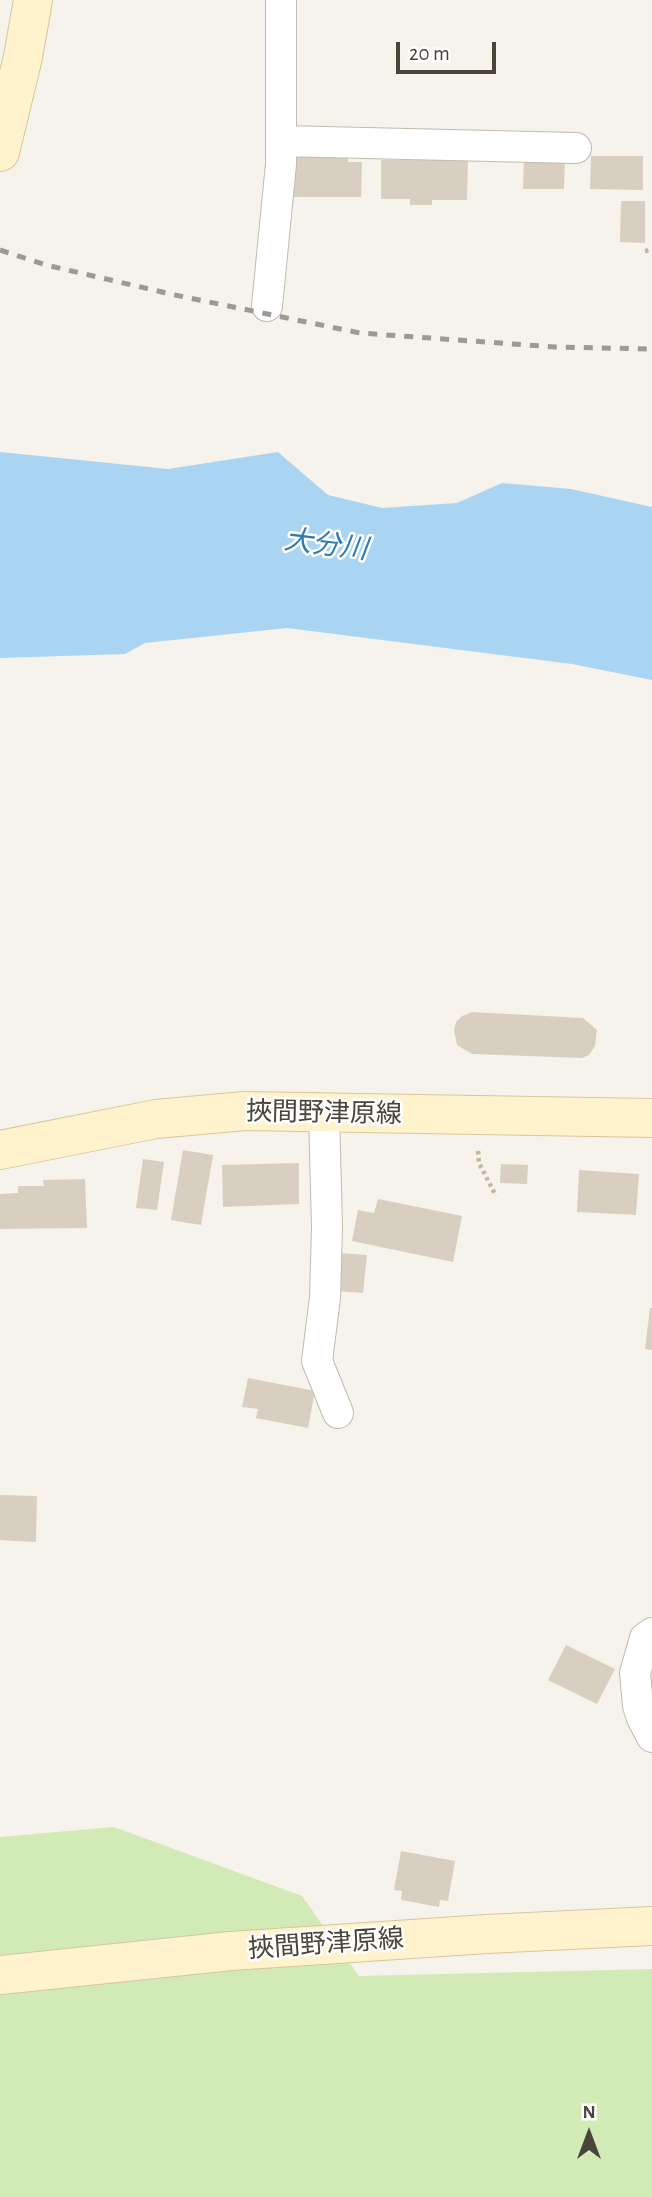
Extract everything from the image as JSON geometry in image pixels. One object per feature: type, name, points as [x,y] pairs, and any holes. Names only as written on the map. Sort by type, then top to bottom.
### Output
[{"type":"main road","points":[[0,152],[23,57],[33,0]]},
{"type":"main road","name":"挾間野津原線","points":[[0,1150],[119,1125],[198,1114],[245,1111],[652,1118]]},
{"type":"main road","name":"挾間野津原線","points":[[0,1975],[231,1951],[474,1934],[652,1926]]},
{"type":"street","points":[[267,306],[278,204],[281,141],[281,0]]},
{"type":"street","points":[[281,141],[576,148]]},
{"type":"street","points":[[324,1112],[326,1263],[325,1298],[317,1361],[338,1413]]},
{"type":"street","points":[[652,1633],[645,1638],[635,1674],[642,1718],[652,1738]]},
{"type":"path","points":[[645,251],[652,250]]},
{"type":"path","points":[[472,1115],[480,1163],[496,1196]]},
{"type":"green space","points":[[114,1827],[302,1896],[359,1976],[652,1969],[652,2197],[0,2197],[0,1837]]},
{"type":"water","name":"大分川","points":[[0,452],[168,469],[278,452],[328,495],[382,508],[457,503],[502,483],[571,489],[652,507],[652,680],[572,664],[287,628],[145,643],[125,654],[0,658]]},
{"type":"building","points":[[294,152],[348,153],[348,162],[362,162],[361,197],[293,197]]},
{"type":"building","points":[[402,154],[468,154],[467,200],[432,200],[432,205],[410,205],[410,199],[381,199],[381,160],[401,160]]},
{"type":"building","points":[[524,156],[565,156],[564,189],[523,189]]},
{"type":"building","points":[[591,156],[643,156],[643,190],[590,189]]},
{"type":"building","points":[[621,201],[645,201],[645,243],[620,242]]},
{"type":"building","points":[[472,1012],[583,1018],[597,1030],[595,1046],[589,1055],[582,1058],[472,1054],[457,1045],[454,1030],[456,1022],[462,1016]]},
{"type":"building","points":[[183,1150],[213,1155],[201,1225],[171,1220]]},
{"type":"building","points":[[143,1159],[164,1162],[157,1210],[136,1208]]},
{"type":"building","points":[[299,1163],[299,1204],[223,1207],[222,1165]]},
{"type":"building","points":[[501,1164],[528,1165],[527,1184],[500,1183]]},
{"type":"building","points":[[579,1170],[639,1174],[636,1215],[577,1212]]},
{"type":"building","points":[[85,1179],[87,1228],[0,1229],[0,1194],[18,1193],[18,1186],[44,1186],[43,1180]]},
{"type":"building","points":[[378,1199],[462,1216],[453,1262],[352,1241],[358,1210],[374,1213]]},
{"type":"building","points":[[340,1253],[367,1255],[363,1293],[336,1291]]},
{"type":"building","points":[[652,1308],[652,1350],[645,1349]]},
{"type":"building","points":[[248,1378],[315,1391],[308,1428],[256,1418],[258,1409],[242,1407]]},
{"type":"building","points":[[0,1495],[37,1496],[36,1542],[0,1540]]},
{"type":"building","points":[[566,1645],[615,1669],[597,1704],[548,1680]]},
{"type":"building","points":[[401,1851],[455,1861],[448,1901],[440,1900],[439,1907],[401,1900],[402,1891],[394,1890]]},
{"type":"railway","points":[[0,250],[46,265],[175,295],[360,333],[555,347],[652,349]]}]
